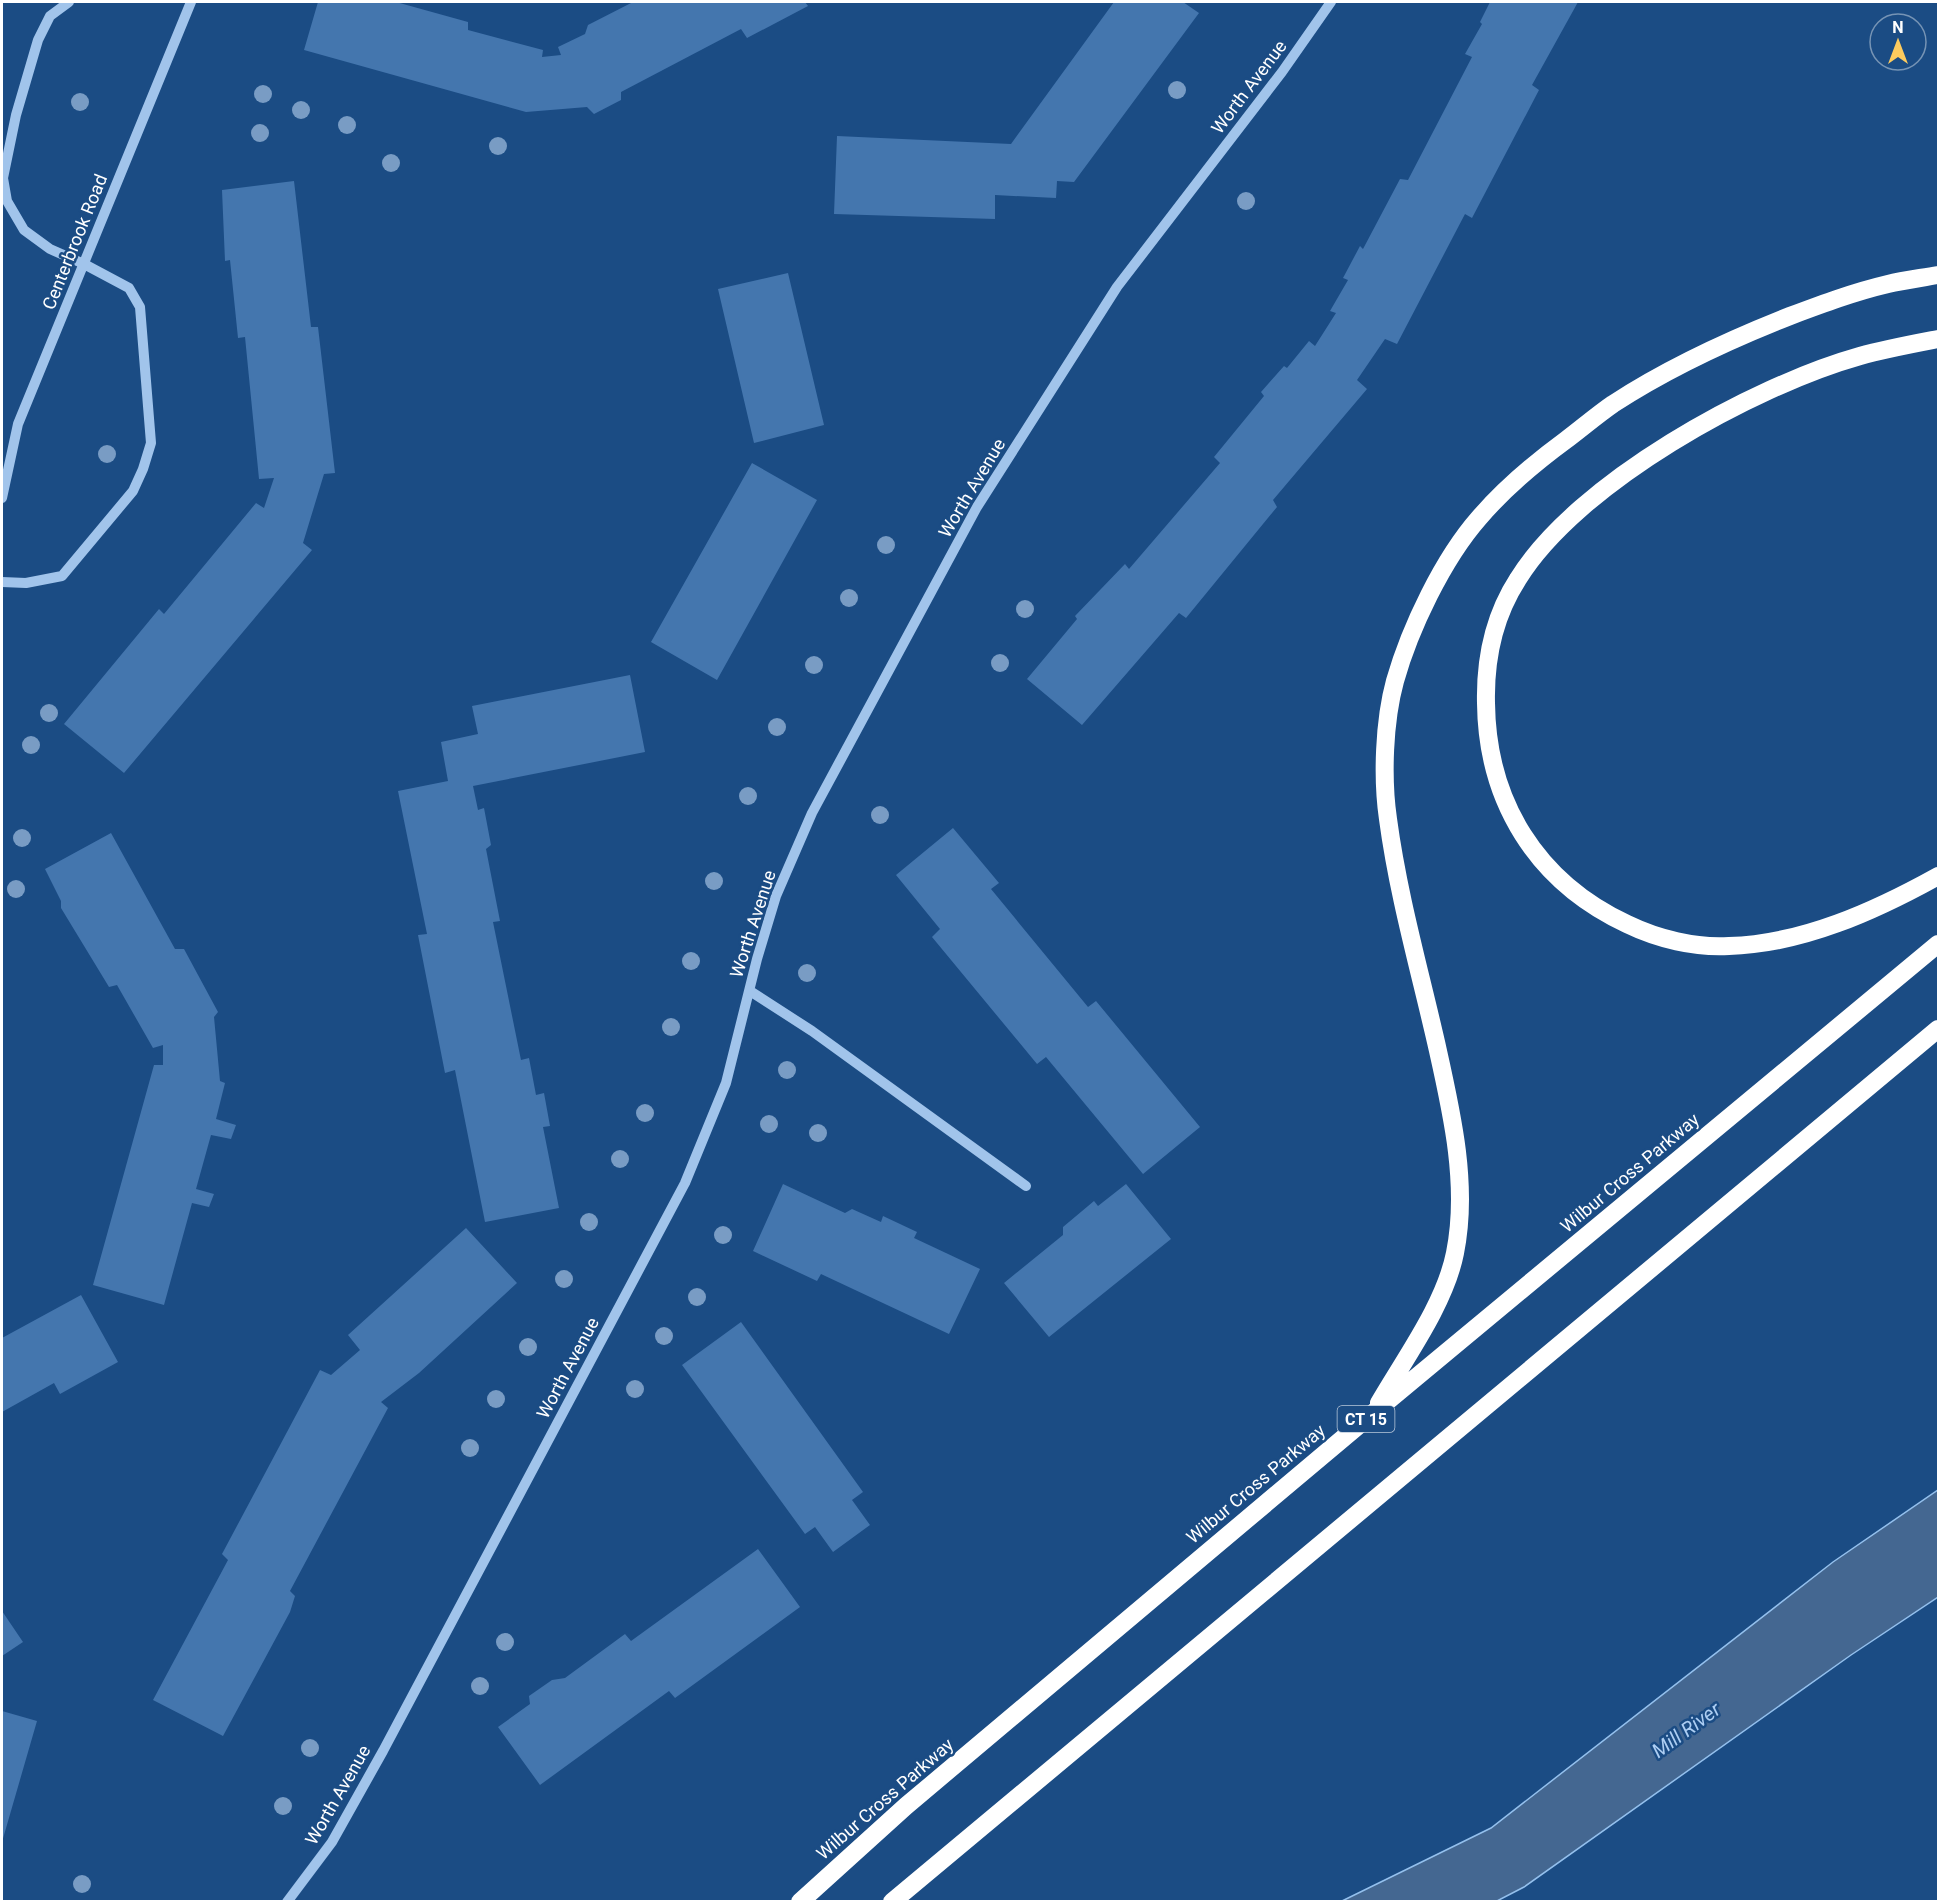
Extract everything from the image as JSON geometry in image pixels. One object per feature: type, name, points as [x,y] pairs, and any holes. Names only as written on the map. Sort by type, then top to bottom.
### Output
[{"type":"highway","points":[[1372,1414],[1442,1294],[1455,1254],[1460,1210],[1457,1163],[1448,1099],[1387,816],[1386,756],[1395,682],[1411,636],[1437,579],[1479,519],[1538,461],[1611,405],[1674,368],[1750,332],[1832,300],[1888,284],[1938,275]]},
{"type":"highway","points":[[1938,339],[1859,356],[1786,382],[1720,415],[1649,457],[1586,503],[1548,541],[1518,579],[1500,616],[1489,650],[1486,728],[1492,765],[1508,808],[1531,849],[1557,879],[1582,899],[1644,932],[1685,943],[1727,947],[1770,942],[1854,916],[1902,897],[1938,876]]},
{"type":"highway","name":"Wilbur Cross Parkway","points":[[800,1902],[906,1806],[1372,1414],[1938,944]]},
{"type":"highway","points":[[892,1902],[1938,1029]]},
{"type":"street","points":[[2,582],[26,583],[62,576],[133,490],[143,469],[151,443],[140,307],[129,288],[50,249],[24,230],[7,201],[3,178],[16,116],[38,40],[50,16],[69,2]]},
{"type":"street","name":"Centerbrook Road","points":[[2,498],[18,424],[191,2]]},
{"type":"street","name":"Worth Avenue","points":[[287,1902],[332,1842],[383,1751],[685,1183],[726,1083],[757,960],[776,897],[812,813],[977,507],[1117,287],[1282,72],[1331,2]]},
{"type":"street","points":[[750,991],[812,1031],[1026,1186]]},
{"type":"water","name":"Mill River","points":[[1938,1490],[1938,1597],[1851,1655],[1524,1887],[1497,1901],[1342,1901],[1491,1828],[1833,1562]]},
{"type":"building","points":[[318,2],[396,2],[468,22],[468,30],[543,50],[542,57],[561,55],[558,47],[585,34],[588,25],[633,2],[805,2],[808,6],[747,38],[741,29],[621,92],[621,100],[594,114],[587,107],[526,112],[304,50]]},
{"type":"building","points":[[1114,2],[1183,2],[1199,13],[1074,182],[1057,181],[1056,198],[995,195],[995,219],[834,214],[837,136],[1011,144]]},
{"type":"building","points":[[1490,2],[1578,2],[1532,85],[1539,90],[1472,218],[1465,214],[1397,344],[1385,339],[1357,380],[1367,389],[1273,500],[1277,507],[1186,618],[1179,613],[1082,725],[1027,679],[1077,619],[1075,616],[1125,564],[1129,569],[1220,463],[1214,457],[1264,396],[1261,392],[1284,366],[1287,368],[1309,341],[1315,346],[1336,313],[1330,311],[1348,280],[1343,278],[1360,246],[1363,249],[1400,179],[1408,180],[1472,57],[1465,54],[1482,24],[1480,22]]},
{"type":"building","points":[[294,181],[311,327],[318,327],[335,473],[324,474],[303,543],[312,550],[124,773],[64,724],[159,609],[164,614],[256,503],[264,508],[274,478],[259,479],[245,337],[238,338],[230,260],[225,261],[222,190]]},
{"type":"building","points":[[788,273],[824,425],[754,443],[718,289]]},
{"type":"building","points":[[752,463],[817,500],[717,680],[651,642]]},
{"type":"building","points":[[630,675],[645,752],[473,786],[478,810],[484,808],[491,845],[486,849],[500,921],[493,922],[521,1060],[529,1058],[536,1095],[544,1093],[550,1126],[543,1127],[559,1208],[485,1222],[455,1070],[445,1073],[418,935],[427,934],[398,791],[448,781],[441,742],[478,734],[472,706]]},
{"type":"building","points":[[953,828],[999,883],[991,889],[1088,1007],[1096,1001],[1200,1127],[1143,1174],[1046,1057],[1037,1064],[932,937],[940,929],[896,875]]},
{"type":"building","points":[[111,833],[175,949],[184,949],[218,1012],[214,1017],[220,1081],[225,1083],[216,1119],[236,1125],[231,1139],[211,1135],[196,1189],[214,1194],[209,1207],[192,1203],[164,1305],[93,1285],[154,1065],[163,1065],[163,1045],[153,1048],[117,985],[109,987],[61,908],[61,901],[45,869]]},
{"type":"building","points":[[783,1184],[845,1213],[852,1209],[881,1222],[883,1216],[917,1232],[914,1238],[980,1269],[949,1334],[821,1274],[817,1281],[753,1251]]},
{"type":"building","points":[[1126,1184],[1171,1239],[1049,1337],[1004,1283],[1063,1235],[1063,1227],[1094,1201],[1098,1206]]},
{"type":"building","points":[[466,1228],[517,1283],[419,1373],[381,1402],[388,1408],[290,1591],[295,1596],[290,1612],[223,1736],[153,1700],[228,1560],[222,1554],[320,1370],[331,1375],[360,1350],[348,1335]]},
{"type":"building","points":[[81,1295],[118,1362],[60,1394],[54,1383],[2,1412],[2,1338]]},
{"type":"building","points":[[741,1322],[863,1492],[852,1500],[870,1525],[833,1552],[815,1527],[805,1534],[682,1365]]},
{"type":"building","points":[[758,1549],[800,1607],[675,1698],[669,1691],[540,1785],[498,1727],[530,1704],[529,1696],[552,1680],[565,1678],[625,1634],[631,1641]]},
{"type":"building","points":[[2,1611],[23,1642],[2,1656]]},
{"type":"building","points":[[2,1711],[37,1721],[2,1842]]}]
